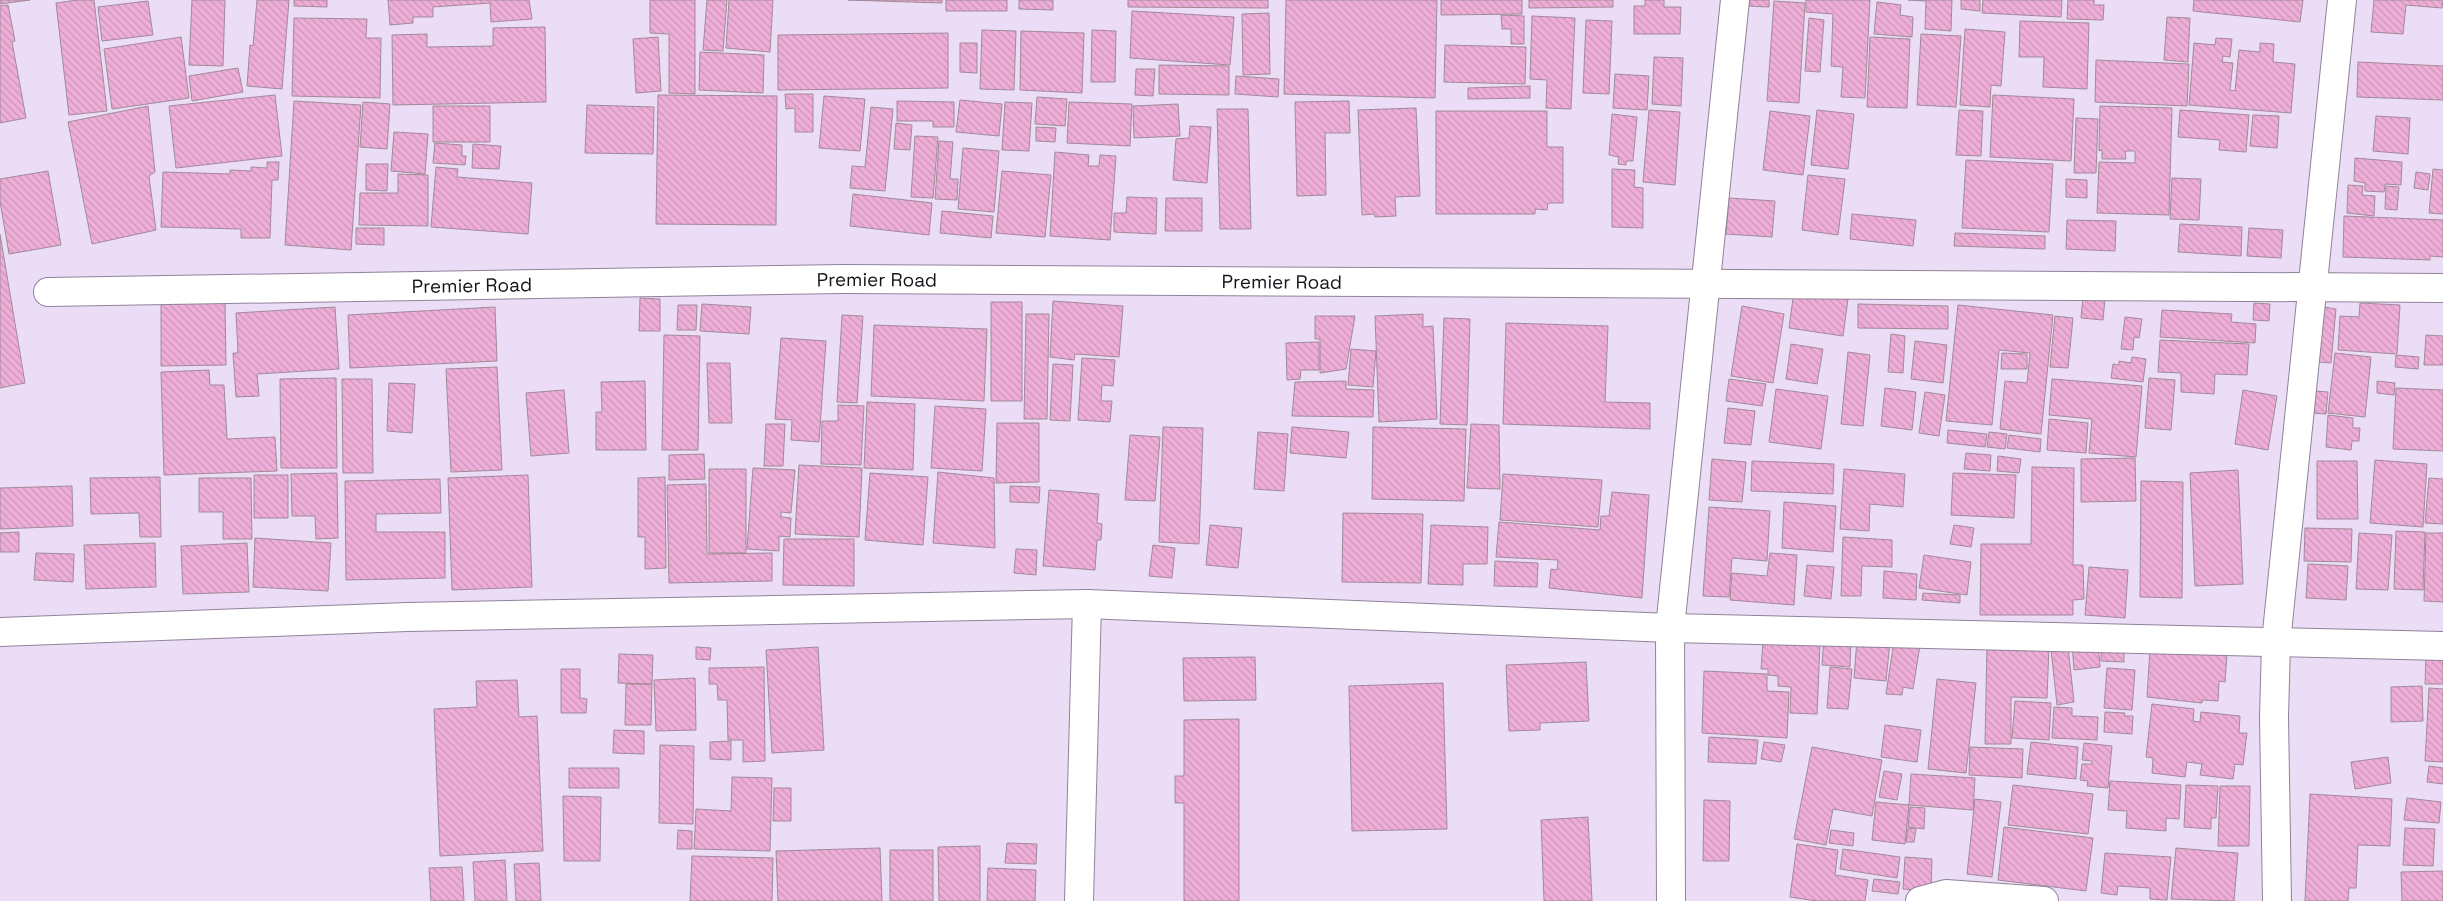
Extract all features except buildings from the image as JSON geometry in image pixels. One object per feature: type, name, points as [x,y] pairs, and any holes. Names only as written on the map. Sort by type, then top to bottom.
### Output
[{"type":"street","points":[[1671,901],[1670,628],[1735,0]]},
{"type":"street","points":[[2277,901],[2274,717],[2276,642],[2342,0]]},
{"type":"street","name":"Premier Road","points":[[48,292],[843,279],[2443,288]]},
{"type":"street","points":[[1079,901],[1087,604]]},
{"type":"street","points":[[0,632],[407,617],[1087,604],[1670,628],[2443,646]]},
{"type":"street","points":[[1920,901],[1946,894],[2044,901]]}]
